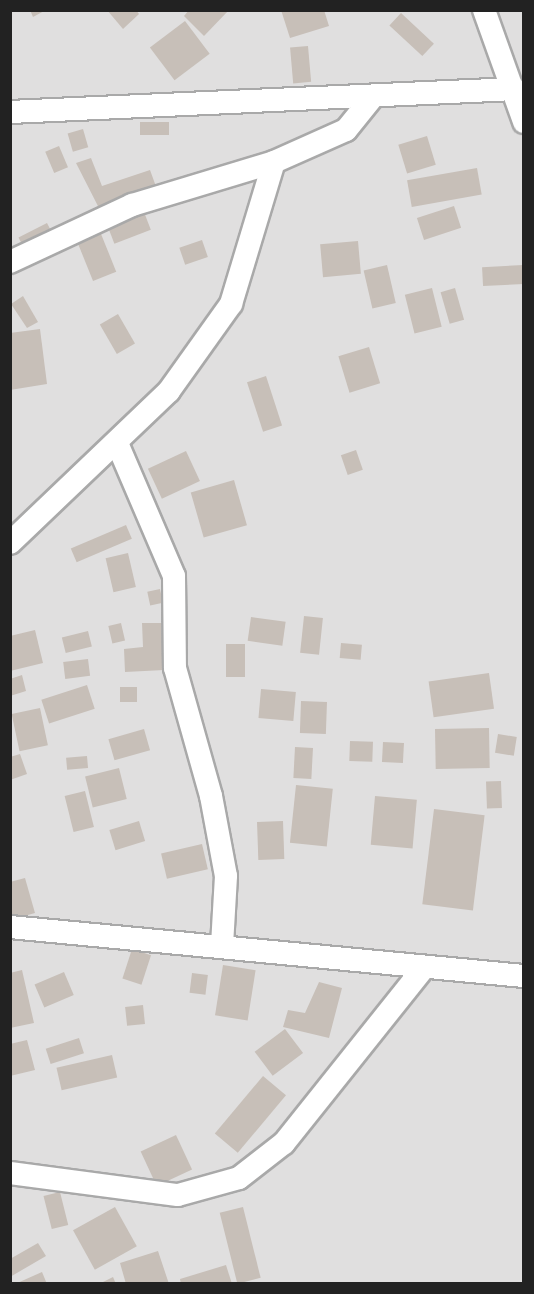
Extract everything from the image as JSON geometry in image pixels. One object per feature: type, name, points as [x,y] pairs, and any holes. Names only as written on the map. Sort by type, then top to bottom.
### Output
[{"type":"street","points":[[484,10],[522,116]]},
{"type":"street","points":[[10,112],[371,99],[514,89]]},
{"type":"street","points":[[10,262],[132,205],[274,162],[345,130],[371,99]]},
{"type":"street","points":[[10,543],[169,391],[231,304],[274,162]]},
{"type":"street","points":[[117,442],[174,576],[175,668],[211,796],[226,876],[222,946]]},
{"type":"street","points":[[10,927],[222,946],[422,970],[524,976]]},
{"type":"street","points":[[10,1173],[178,1196],[239,1178],[284,1143],[422,970]]},
{"type":"shaded area","points":[[11,11],[523,11],[523,1283],[11,1283]]},
{"type":"building","points":[[30,10],[46,10],[33,17]]},
{"type":"building","points":[[107,10],[136,10],[139,14],[123,29]]},
{"type":"building","points":[[189,10],[229,10],[204,36],[184,16]]},
{"type":"building","points":[[281,10],[324,10],[329,26],[290,38]]},
{"type":"building","points":[[401,13],[434,44],[422,56],[389,25]]},
{"type":"building","points":[[185,21],[210,54],[175,80],[150,47]]},
{"type":"building","points":[[308,46],[311,82],[293,83],[290,48]]},
{"type":"building","points":[[140,122],[169,122],[169,135],[140,135]]},
{"type":"building","points":[[83,129],[88,147],[73,152],[68,133]]},
{"type":"building","points":[[427,136],[436,165],[407,173],[398,145]]},
{"type":"building","points":[[59,146],[68,167],[54,173],[45,152]]},
{"type":"building","points":[[91,158],[102,186],[150,170],[158,192],[101,212],[76,163]]},
{"type":"building","points":[[477,168],[482,195],[412,207],[407,180]]},
{"type":"building","points":[[454,206],[461,228],[424,240],[417,218]]},
{"type":"building","points":[[144,212],[151,230],[114,244],[108,226]]},
{"type":"building","points":[[47,223],[53,235],[24,249],[18,238]]},
{"type":"building","points":[[99,229],[116,272],[93,281],[76,238]]},
{"type":"building","points":[[202,240],[208,257],[185,265],[179,248]]},
{"type":"building","points":[[358,241],[361,274],[323,277],[320,244]]},
{"type":"building","points":[[387,265],[396,303],[372,308],[364,270]]},
{"type":"building","points":[[523,265],[524,284],[483,286],[482,267]]},
{"type":"building","points":[[432,288],[442,327],[415,334],[405,295]]},
{"type":"building","points":[[455,288],[464,320],[450,324],[441,292]]},
{"type":"building","points":[[23,296],[38,322],[27,328],[11,304]]},
{"type":"building","points":[[118,314],[135,343],[117,354],[100,324]]},
{"type":"building","points":[[40,329],[47,384],[10,390],[10,333]]},
{"type":"building","points":[[369,347],[380,383],[350,393],[338,356]]},
{"type":"building","points":[[266,376],[282,425],[263,432],[247,382]]},
{"type":"building","points":[[356,450],[363,470],[348,475],[341,455]]},
{"type":"building","points":[[186,451],[200,481],[162,499],[148,469]]},
{"type":"building","points":[[234,480],[247,525],[204,538],[191,492]]},
{"type":"building","points":[[126,525],[132,539],[77,562],[71,548]]},
{"type":"building","points":[[128,553],[136,587],[113,592],[106,558]]},
{"type":"building","points":[[160,589],[163,603],[150,605],[147,592]]},
{"type":"building","points":[[304,616],[323,618],[319,655],[300,653]]},
{"type":"building","points":[[251,617],[286,622],[282,646],[248,641]]},
{"type":"building","points":[[121,623],[125,641],[112,643],[108,626]]},
{"type":"building","points":[[142,623],[161,623],[164,670],[125,672],[124,649],[143,647]]},
{"type":"building","points":[[35,630],[43,663],[10,671],[10,636]]},
{"type":"building","points":[[88,631],[92,647],[66,653],[62,638]]},
{"type":"building","points":[[341,643],[362,645],[361,660],[340,658]]},
{"type":"building","points":[[226,644],[245,644],[245,677],[226,677]]},
{"type":"building","points":[[88,659],[90,676],[65,679],[63,662]]},
{"type":"building","points":[[489,673],[494,709],[434,717],[429,681]]},
{"type":"building","points":[[22,675],[26,691],[10,696],[10,679]]},
{"type":"building","points":[[87,685],[95,709],[49,724],[41,700]]},
{"type":"building","points":[[120,687],[137,687],[137,702],[120,702]]},
{"type":"building","points":[[261,689],[296,692],[293,721],[258,718]]},
{"type":"building","points":[[301,701],[327,702],[326,734],[300,733]]},
{"type":"building","points":[[40,708],[48,745],[20,751],[12,714]]},
{"type":"building","points":[[489,728],[490,768],[436,769],[435,729]]},
{"type":"building","points":[[144,729],[150,750],[114,760],[108,739]]},
{"type":"building","points":[[498,734],[517,737],[514,756],[495,753]]},
{"type":"building","points":[[350,741],[373,742],[372,762],[349,761]]},
{"type":"building","points":[[383,742],[404,743],[403,763],[382,762]]},
{"type":"building","points":[[295,747],[313,748],[311,779],[293,778]]},
{"type":"building","points":[[20,754],[27,774],[10,780],[10,757]]},
{"type":"building","points":[[87,756],[88,768],[67,770],[66,758]]},
{"type":"building","points":[[119,768],[127,799],[93,808],[85,776]]},
{"type":"building","points":[[501,781],[502,808],[487,809],[486,782]]},
{"type":"building","points":[[296,785],[333,789],[327,847],[290,843]]},
{"type":"building","points":[[85,791],[94,827],[74,832],[65,796]]},
{"type":"building","points":[[375,796],[417,800],[413,848],[371,845]]},
{"type":"building","points":[[434,809],[485,815],[473,910],[422,904]]},
{"type":"building","points":[[139,821],[145,841],[115,850],[109,830]]},
{"type":"building","points":[[283,821],[284,859],[258,860],[257,822]]},
{"type":"building","points":[[202,844],[208,869],[167,879],[161,853]]},
{"type":"building","points":[[25,878],[35,913],[10,920],[10,882]]},
{"type":"building","points":[[132,949],[151,955],[141,985],[122,978]]},
{"type":"building","points":[[223,965],[256,970],[248,1021],[215,1015]]},
{"type":"building","points":[[22,970],[34,1023],[10,1028],[10,973]]},
{"type":"building","points":[[64,972],[74,995],[44,1008],[35,985]]},
{"type":"building","points":[[192,973],[208,975],[205,995],[190,993]]},
{"type":"building","points":[[319,982],[342,988],[329,1038],[283,1027],[288,1010],[305,1013]]},
{"type":"building","points":[[143,1005],[145,1024],[127,1026],[125,1007]]},
{"type":"building","points":[[285,1029],[303,1053],[273,1076],[255,1052]]},
{"type":"building","points":[[79,1038],[84,1053],[51,1064],[46,1049]]},
{"type":"building","points":[[27,1040],[35,1070],[10,1076],[10,1044]]},
{"type":"building","points":[[112,1055],[117,1077],[62,1090],[56,1068]]},
{"type":"building","points":[[263,1076],[286,1095],[238,1153],[215,1133]]},
{"type":"building","points":[[176,1135],[192,1169],[157,1186],[141,1151]]},
{"type":"building","points":[[60,1192],[68,1225],[52,1229],[44,1196]]},
{"type":"building","points":[[115,1207],[137,1246],[95,1270],[73,1230]]},
{"type":"building","points":[[243,1207],[261,1278],[237,1284],[220,1213]]},
{"type":"building","points":[[38,1243],[46,1256],[10,1277],[10,1259]]},
{"type":"building","points":[[158,1251],[169,1284],[126,1284],[120,1263]]},
{"type":"building","points":[[226,1265],[232,1284],[181,1284],[180,1279]]},
{"type":"building","points":[[42,1272],[47,1284],[15,1284]]},
{"type":"building","points":[[113,1277],[116,1284],[99,1284]]}]
